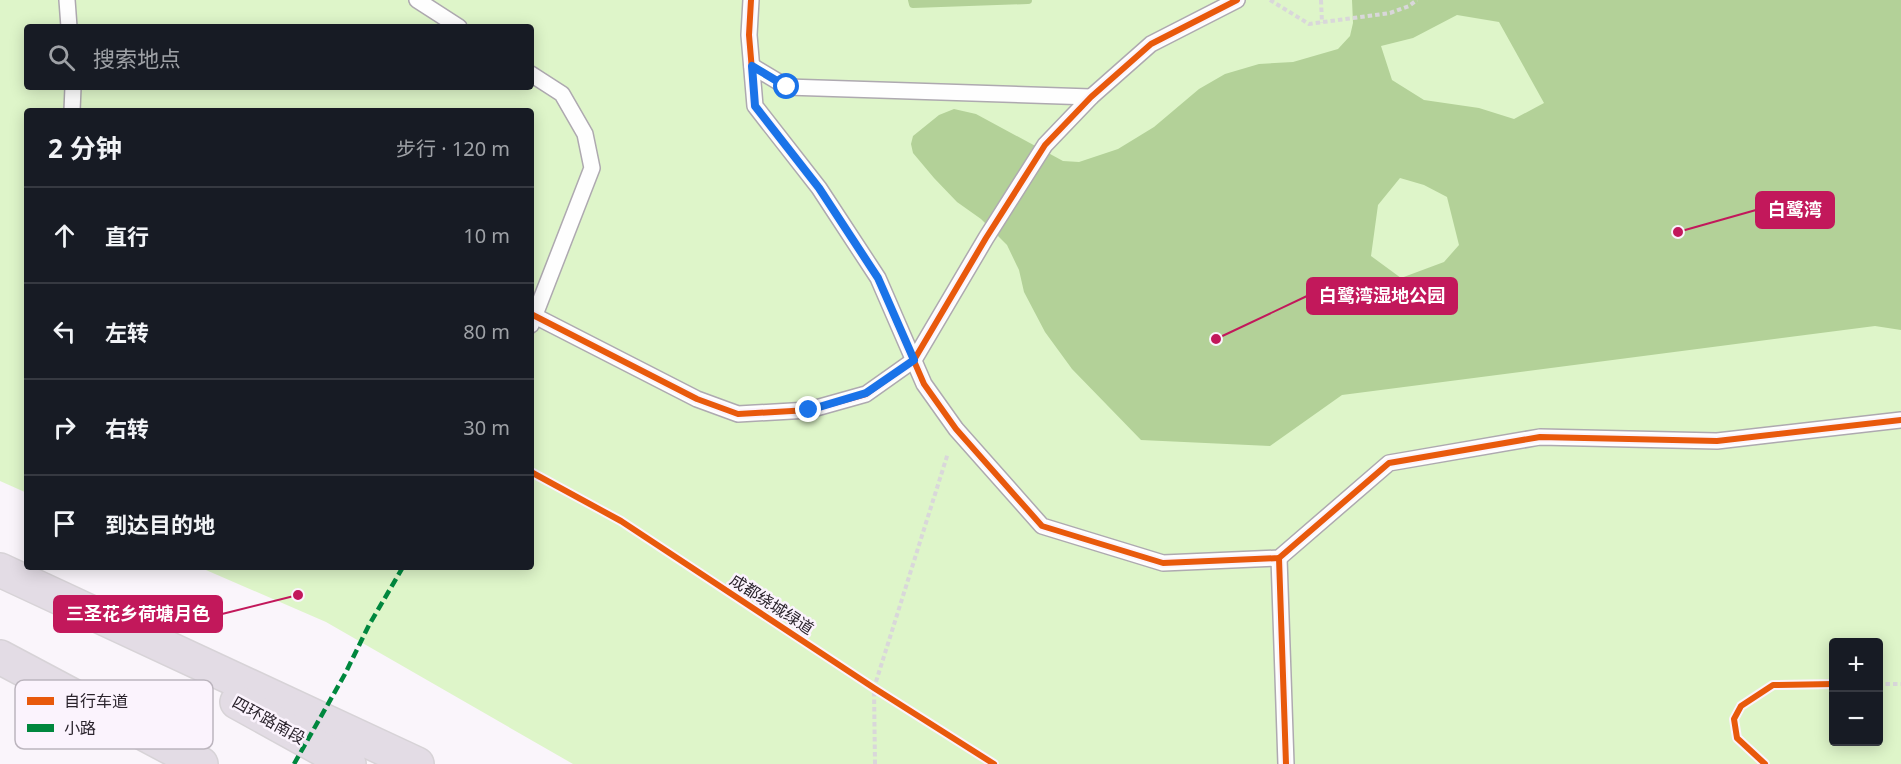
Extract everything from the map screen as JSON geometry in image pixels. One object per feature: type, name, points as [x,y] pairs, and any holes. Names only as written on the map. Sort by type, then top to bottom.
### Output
[{"type":"highway","name":"四环路南段","points":[[0,572],[196,680]]},
{"type":"highway","points":[[0,572],[417,764]]},
{"type":"highway","points":[[0,657],[43,680]]},
{"type":"highway","name":"四环路南段","points":[[213,689],[349,764]]},
{"type":"highway","points":[[152,749],[176,764]]},
{"type":"highway","points":[[173,749],[201,764]]},
{"type":"lane","points":[[67,0],[69,24]]},
{"type":"lane","points":[[417,0],[454,24]]},
{"type":"lane","points":[[751,0],[749,35],[755,106],[819,188],[878,278],[924,384],[956,429],[1042,526],[1163,563],[1279,558],[1389,463],[1540,437],[1716,441],[1901,420]]},
{"type":"lane","points":[[534,319],[697,399],[738,414],[809,410],[866,393],[914,360],[1045,144],[1091,97],[1151,44],[1237,0]]},
{"type":"lane","points":[[752,66],[787,87],[1091,97]]},
{"type":"lane","points":[[534,76],[562,94],[585,134],[592,168],[534,313]]},
{"type":"lane","points":[[72,108],[73,90]]},
{"type":"lane","points":[[1279,558],[1286,764]]},
{"type":"path","points":[[1270,0],[1309,24],[1390,13],[1409,6],[1417,0]]},
{"type":"path","points":[[1321,0],[1322,23]]},
{"type":"path","points":[[875,764],[874,688],[956,429]]},
{"type":"path","points":[[864,681],[884,694]]},
{"type":"path","points":[[1765,764],[1737,738],[1734,719],[1740,706],[1773,685],[1829,684]]},
{"type":"path","points":[[1883,684],[1901,684]]},
{"type":"shaded area","points":[[0,0],[1901,0],[1901,764],[573,764],[326,622],[206,570],[534,570],[534,108],[24,108],[24,492],[0,481]]},
{"type":"shaded area","points":[[1352,0],[1901,0],[1901,330],[1875,326],[1342,395],[1270,446],[1141,440],[1072,369],[1045,332],[1024,292],[1019,270],[1007,245],[981,219],[957,202],[934,178],[913,153],[911,144],[913,136],[939,115],[954,109],[976,114],[1063,161],[1079,162],[1118,149],[1154,127],[1199,89],[1225,74],[1259,64],[1293,62],[1338,49],[1350,36],[1353,23]],"holes":[[[1457,15],[1499,22],[1544,103],[1514,119],[1479,108],[1424,100],[1392,80],[1381,46],[1413,38]],[[1400,178],[1424,185],[1447,197],[1459,245],[1444,262],[1401,278],[1371,256],[1378,205]]]},
{"type":"waterway","points":[[912,0],[913,4],[1028,0]]},
{"type":"marked path","points":[[294,764],[401,570]]},
{"type":"cycle path","points":[[751,0],[749,35],[755,106],[819,188],[878,278],[924,384],[956,429],[1042,526],[1163,563],[1279,558],[1389,463],[1540,437],[1717,441],[1901,420]]},
{"type":"cycle path","points":[[534,316],[697,399],[738,414],[809,410],[866,394],[914,360],[986,238],[1045,145],[1091,97],[1151,44],[1237,0]]},
{"type":"cycle path","name":"成都绕城绿道","points":[[534,474],[621,521],[874,688],[994,764]]},
{"type":"cycle path","points":[[1279,558],[1286,764]]},
{"type":"cycle path","points":[[1765,764],[1737,738],[1734,719],[1741,706],[1773,685],[1829,684]]},
{"type":"place","name":"白鹭湾","points":[[1678,232]]},
{"type":"place","name":"白鹭湾湿地公园","points":[[1216,339]]},
{"type":"place","name":"三圣花乡荷塘月色","points":[[298,595]]},
{"type":"route","points":[[787,87],[752,66],[755,106],[819,188],[878,278],[914,360],[866,393],[809,410]]}]
